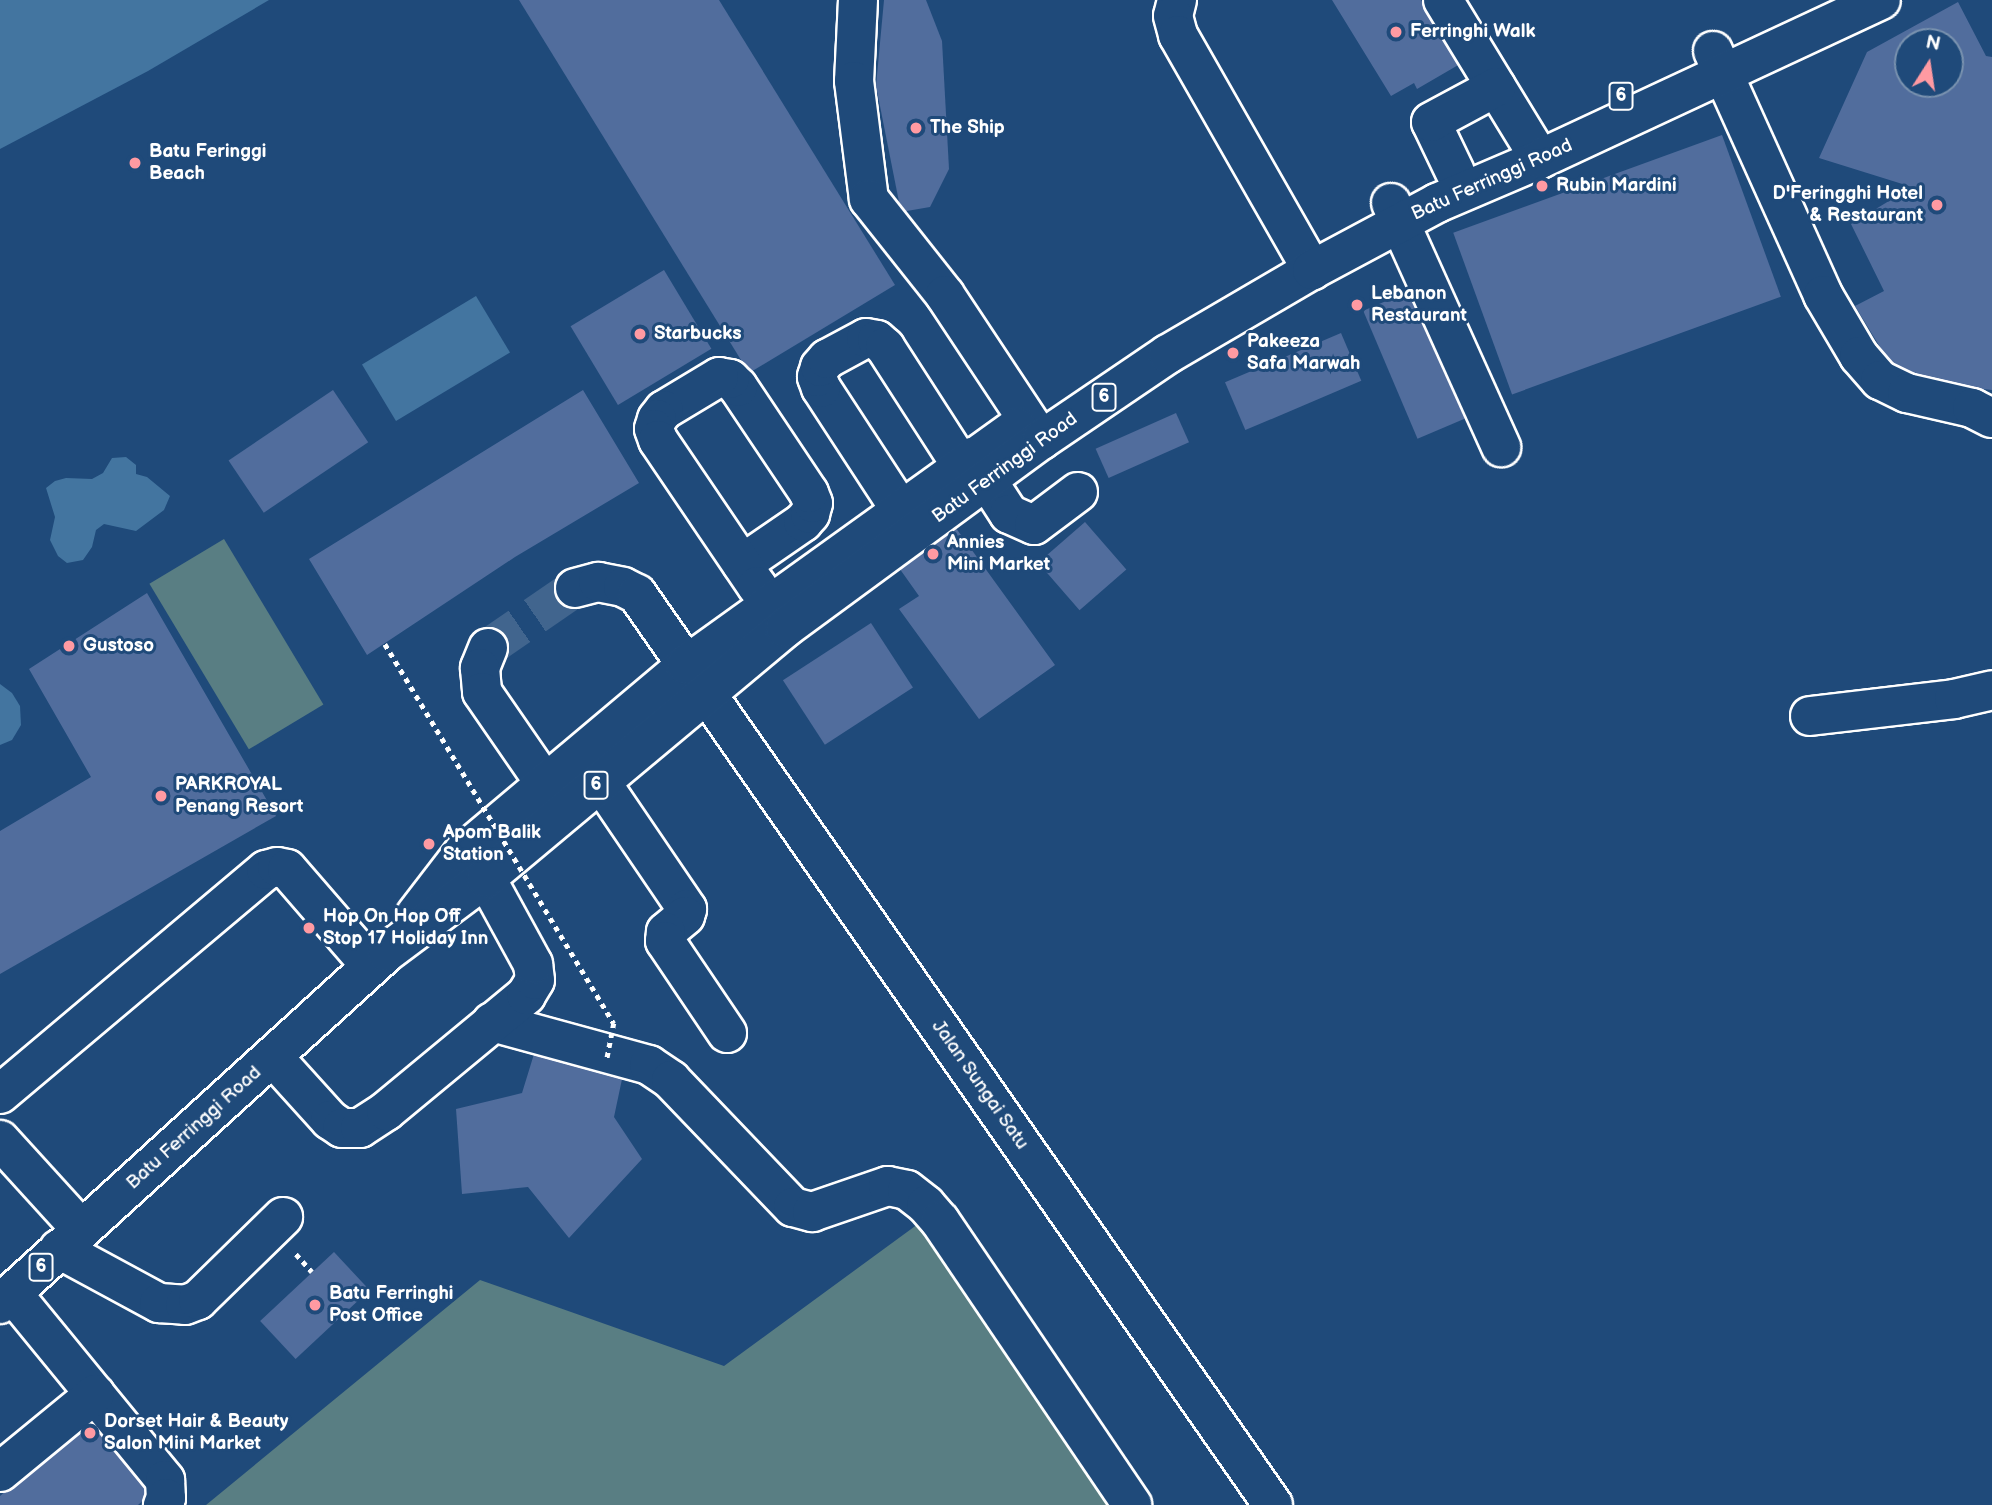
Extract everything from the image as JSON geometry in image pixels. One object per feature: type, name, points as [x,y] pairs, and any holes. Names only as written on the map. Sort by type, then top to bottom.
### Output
[{"type":"main road","points":[[858,0],[853,81],[869,200],[945,295],[1034,430]]},
{"type":"main road","points":[[1177,0],[1173,16],[1178,35],[1307,261]]},
{"type":"main road","points":[[1443,0],[1534,150]]},
{"type":"main road","name":"Batu Ferringgi Road","points":[[1396,213],[1437,202],[1534,150],[1719,61],[1857,2]]},
{"type":"main road","points":[[1719,61],[1823,295],[1859,356],[1880,380],[1907,393],[1972,408],[1992,418]]},
{"type":"main road","points":[[1455,172],[1431,122],[1496,87]]},
{"type":"main road","name":"Batu Ferringgi Road","points":[[379,959],[463,853],[544,782],[696,679],[785,628],[974,472],[1163,345],[1307,261],[1396,213],[1455,172],[1534,150]]},
{"type":"main road","points":[[1396,213],[1501,447]]},
{"type":"main road","points":[[900,509],[821,388],[817,377],[820,367],[827,359],[855,341],[866,338],[877,340],[885,347],[974,472],[1009,514],[1034,525],[1078,492]]},
{"type":"main road","points":[[742,564],[803,522],[813,503],[738,387],[730,379],[719,377],[664,410],[654,429],[658,440],[742,564],[770,604]]},
{"type":"main road","name":"Batu Ferringgi Road","points":[[6,1298],[379,959],[486,878],[600,781],[770,604],[900,509],[974,472]]},
{"type":"main road","name":"Jalan Sungai Satu","points":[[575,589],[598,582],[623,587],[637,594],[1273,1505]]},
{"type":"main road","points":[[488,648],[480,668],[482,692],[544,782]]},
{"type":"main road","points":[[1810,716],[1954,699],[1992,690]]},
{"type":"main road","points":[[600,781],[687,909],[685,916],[666,932],[665,941],[727,1032]]},
{"type":"main road","points":[[0,1094],[266,870],[277,867],[287,869],[321,912],[379,959]]},
{"type":"main road","points":[[273,1057],[330,1120],[342,1128],[360,1128],[386,1111],[526,995],[535,980],[533,964],[486,878]]},
{"type":"main road","points":[[492,1022],[649,1065],[671,1080],[793,1207],[811,1212],[888,1186],[907,1190],[940,1221],[1132,1505]]},
{"type":"main road","points":[[0,1140],[70,1239],[159,1303],[185,1306],[198,1300],[285,1231]]},
{"type":"main road","points":[[6,1298],[95,1394],[165,1480],[166,1498],[163,1505]]},
{"type":"main road","points":[[0,1472],[95,1394]]},
{"type":"path","points":[[385,644],[614,1023],[607,1060]]},
{"type":"path","points":[[285,1231],[312,1272]]},
{"type":"green space","points":[[224,539],[323,704],[249,749],[149,584]]},
{"type":"green space","points":[[918,1224],[1129,1505],[206,1505],[480,1280],[724,1366]]},
{"type":"water","points":[[0,0],[269,0],[148,71],[0,149]]},
{"type":"water","points":[[476,296],[510,353],[396,421],[362,365]]},
{"type":"water","points":[[126,457],[136,465],[136,474],[147,477],[170,496],[164,510],[136,531],[104,524],[96,530],[92,547],[83,560],[67,563],[58,556],[50,540],[55,517],[46,488],[55,481],[66,478],[92,479],[103,473],[112,458]]},
{"type":"water","points":[[0,684],[12,693],[20,706],[21,725],[12,740],[0,745]]},
{"type":"building","points":[[519,0],[719,0],[895,285],[749,373]]},
{"type":"building","name":"The Ship","points":[[884,0],[926,0],[942,41],[949,169],[930,207],[901,212],[876,86]]},
{"type":"building","name":"Ferringhi Walk","points":[[1332,0],[1421,0],[1460,64],[1417,89],[1414,83],[1391,96]]},
{"type":"building","name":"D'Feringghi Hotel & Restaurant","points":[[1958,2],[1986,56],[1992,57],[1992,390],[1900,380],[1855,306],[1884,291],[1851,224],[1912,187],[1819,158],[1867,52],[1894,37],[1894,98],[1964,98],[1964,28],[1911,28]]},
{"type":"building","points":[[1722,135],[1781,297],[1512,394],[1453,233]]},
{"type":"building","name":"Starbucks","points":[[664,270],[711,349],[618,405],[571,326]]},
{"type":"building","points":[[1412,290],[1466,418],[1418,439],[1363,311]]},
{"type":"building","points":[[1341,333],[1361,381],[1245,430],[1225,382]]},
{"type":"building","points":[[333,390],[368,442],[264,513],[229,460]]},
{"type":"building","points":[[583,390],[639,483],[515,557],[367,655],[309,559]]},
{"type":"building","points":[[1176,413],[1189,442],[1109,478],[1096,449]]},
{"type":"building","points":[[1085,522],[1126,570],[1080,610],[1038,563]]},
{"type":"building","points":[[953,524],[1055,665],[979,719],[899,609],[919,596],[897,565]]},
{"type":"building","name":"PARKROYAL Penang Resort","points":[[147,593],[276,816],[0,974],[0,831],[91,777],[29,669]]},
{"type":"building","points":[[871,623],[913,688],[825,745],[783,680]]},
{"type":"building","points":[[538,1041],[625,1065],[614,1117],[642,1159],[569,1238],[528,1187],[462,1194],[456,1109],[522,1093]]},
{"type":"building","name":"Batu Ferringhi Post Office","points":[[334,1252],[369,1290],[296,1359],[260,1321]]},
{"type":"building","points":[[93,1416],[149,1480],[147,1497],[138,1505],[0,1505],[0,1496]]},
{"type":"tunnel","points":[[488,648],[575,588]]},
{"type":"place","name":"Ferringhi Walk","points":[[1396,32]]},
{"type":"place","name":"The Ship","points":[[916,128]]},
{"type":"place","name":"Batu Feringgi Beach","points":[[135,163]]},
{"type":"place","name":"Rubin Mardini","points":[[1542,186]]},
{"type":"place","name":"D'Feringghi Hotel & Restaurant","points":[[1937,205]]},
{"type":"place","name":"Lebanon Restaurant","points":[[1357,305]]},
{"type":"place","name":"Starbucks","points":[[640,334]]},
{"type":"place","name":"Pakeeza Safa Marwah","points":[[1233,353]]},
{"type":"place","name":"Annies Mini Market","points":[[933,554]]},
{"type":"place","name":"Gustoso","points":[[69,646]]},
{"type":"place","name":"PARKROYAL Penang Resort","points":[[161,796]]},
{"type":"place","name":"Apom Balik Station","points":[[429,844]]},
{"type":"place","name":"Hop On Hop Off Stop 17 Holiday Inn","points":[[309,928]]},
{"type":"place","name":"Batu Ferringhi Post Office","points":[[315,1305]]},
{"type":"place","name":"Dorset Hair & Beauty Salon Mini Market","points":[[90,1433]]}]
